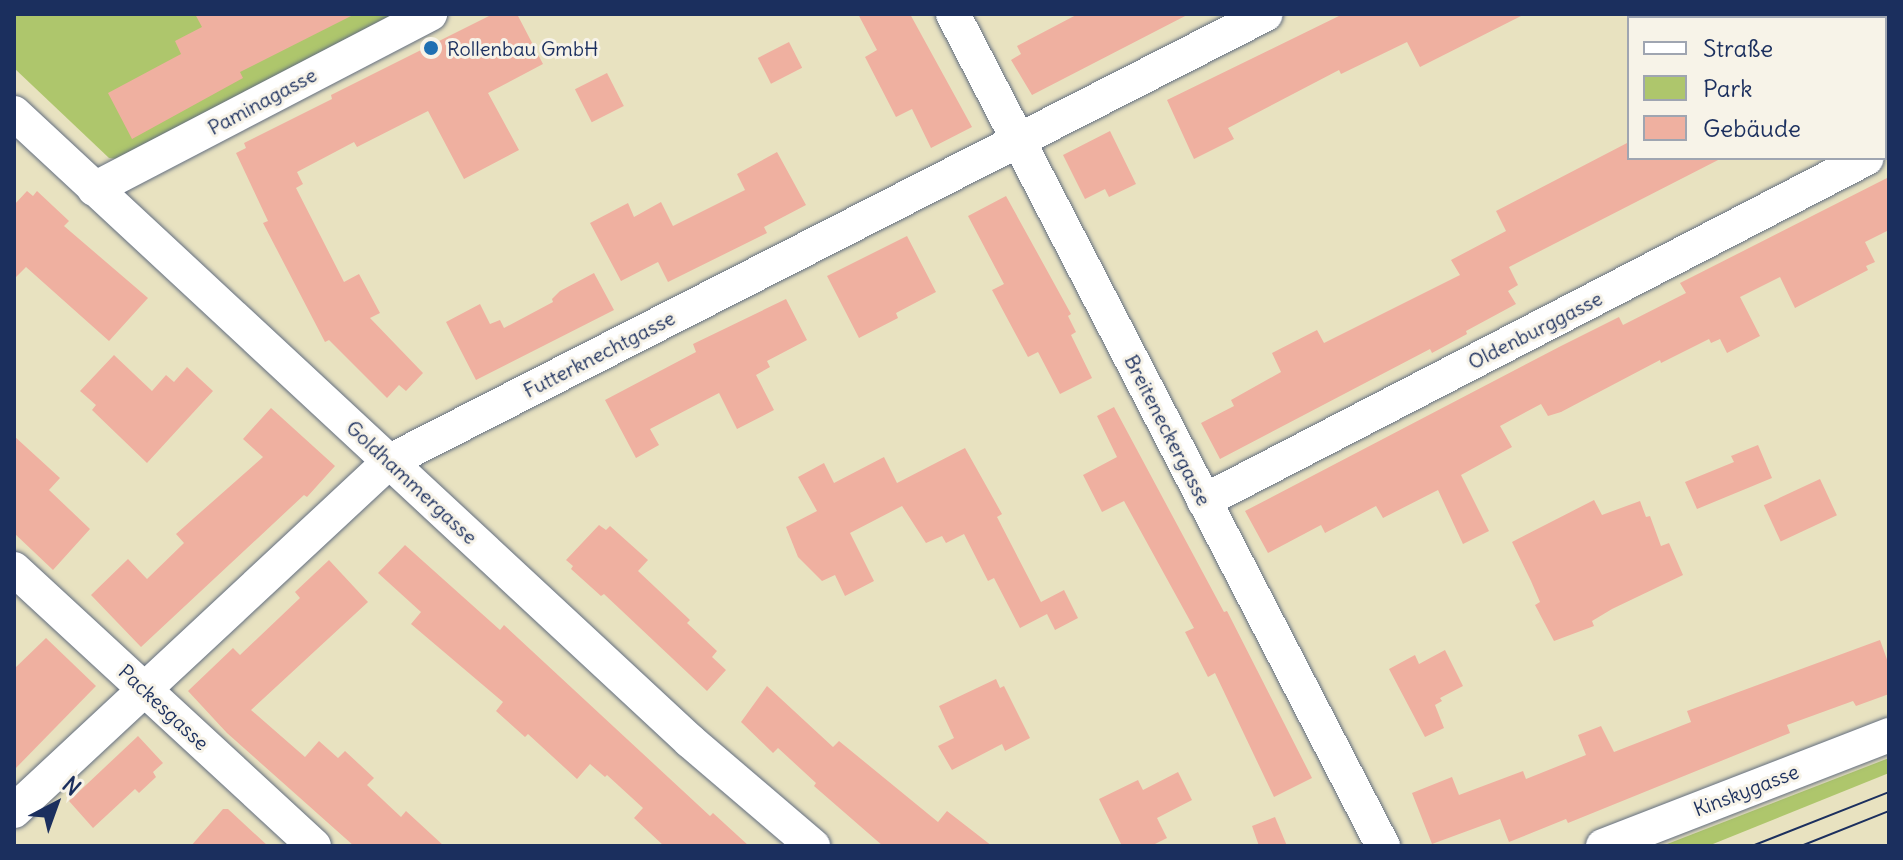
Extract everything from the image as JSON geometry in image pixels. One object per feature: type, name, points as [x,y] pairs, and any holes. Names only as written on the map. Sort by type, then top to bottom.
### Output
[{"type":"street","name":"Paminagasse","points":[[94,189],[430,14]]},
{"type":"street","name":"Breiteneckergasse","points":[[953,14],[1383,846]]},
{"type":"street","name":"Futterknechtgasse","points":[[14,811],[390,461],[1266,14]]},
{"type":"street","name":"Goldhammergasse","points":[[14,113],[690,741],[813,846]]},
{"type":"street","name":"Oldenburggasse","points":[[1204,501],[1863,160]]},
{"type":"street","name":"Packesgasse","points":[[14,569],[314,846]]},
{"type":"street","name":"Kinskygasse","points":[[1603,846],[1889,735]]},
{"type":"green space","points":[[14,14],[393,14],[117,159],[109,158],[14,68]]},
{"type":"green space","points":[[1889,758],[1889,773],[1708,846],[1662,846]]},
{"type":"building","points":[[195,14],[355,14],[240,72],[243,78],[132,139],[108,93],[181,54],[175,41],[202,27]]},
{"type":"building","points":[[493,14],[517,14],[543,64],[488,93],[519,150],[464,179],[428,111],[357,147],[354,142],[297,172],[303,184],[296,188],[344,282],[359,274],[380,313],[370,318],[423,373],[406,391],[399,385],[387,398],[329,340],[325,342],[263,223],[268,221],[236,153],[246,148],[244,143],[332,99],[331,95]]},
{"type":"building","points":[[858,14],[910,14],[972,127],[931,148],[912,109],[896,117],[865,57],[877,50]]},
{"type":"building","points":[[1078,14],[1189,14],[1032,95],[1011,60],[1021,54],[1017,46]]},
{"type":"building","points":[[1343,14],[1525,14],[1420,67],[1407,42],[1341,74],[1339,70],[1228,128],[1234,139],[1194,159],[1167,100]]},
{"type":"building","points":[[789,42],[802,68],[771,84],[758,58]]},
{"type":"building","points":[[607,73],[624,106],[592,122],[575,89]]},
{"type":"building","points":[[1110,131],[1136,184],[1109,197],[1105,189],[1085,199],[1063,155]]},
{"type":"building","points":[[1627,143],[1627,160],[1718,160],[1509,267],[1518,285],[1508,291],[1516,304],[1466,331],[1467,334],[1432,353],[1430,349],[1220,459],[1201,423],[1234,406],[1231,400],[1281,372],[1272,353],[1317,330],[1324,343],[1460,275],[1451,260],[1506,231],[1496,211]]},
{"type":"building","points":[[777,152],[806,205],[764,227],[767,233],[668,282],[658,262],[621,281],[590,223],[628,203],[634,217],[661,202],[673,226],[745,190],[737,174]]},
{"type":"building","points":[[1889,177],[1889,230],[1865,242],[1875,262],[1866,266],[1868,270],[1795,308],[1780,277],[1740,297],[1760,336],[1727,353],[1720,339],[1711,343],[1709,339],[1661,363],[1660,360],[1561,412],[1548,416],[1541,404],[1500,426],[1512,447],[1461,475],[1489,531],[1463,544],[1438,490],[1383,518],[1376,506],[1325,533],[1321,525],[1268,553],[1245,511],[1619,317],[1623,325],[1686,293],[1680,283]]},
{"type":"building","points":[[27,191],[33,196],[37,191],[69,221],[64,226],[148,298],[109,341],[26,267],[14,279],[14,205]]},
{"type":"building","points":[[1006,196],[1071,314],[1068,316],[1076,332],[1071,335],[1092,378],[1060,394],[1038,352],[1028,357],[992,290],[1004,284],[968,216]]},
{"type":"building","points":[[907,236],[936,292],[896,313],[898,318],[859,338],[827,276]]},
{"type":"building","points":[[594,273],[614,310],[476,380],[446,322],[480,304],[490,324],[500,320],[504,328],[553,302],[552,299],[560,291]]},
{"type":"building","points":[[786,299],[807,340],[767,361],[770,367],[756,375],[774,410],[737,429],[719,393],[650,429],[659,445],[636,458],[605,400],[696,352],[693,344]]},
{"type":"building","points":[[114,355],[152,391],[166,375],[174,382],[187,367],[213,391],[147,463],[92,410],[96,405],[80,391]]},
{"type":"building","points":[[1114,407],[1224,612],[1227,611],[1312,778],[1274,797],[1215,673],[1208,677],[1185,632],[1194,628],[1124,501],[1102,512],[1083,475],[1117,457],[1097,416]]},
{"type":"building","points":[[271,408],[335,466],[307,497],[304,495],[141,647],[91,595],[128,559],[147,579],[184,543],[176,534],[263,457],[243,439]]},
{"type":"building","points":[[14,436],[60,478],[49,490],[90,529],[53,570],[14,533]]},
{"type":"building","points":[[1758,445],[1772,478],[1697,509],[1685,482],[1734,462],[1731,456]]},
{"type":"building","points":[[965,448],[1002,514],[997,517],[1041,602],[1064,590],[1078,618],[1055,630],[1047,614],[1020,628],[994,578],[988,581],[964,534],[946,543],[942,536],[926,543],[902,506],[850,533],[874,581],[845,596],[835,575],[822,581],[798,557],[786,527],[817,511],[798,477],[824,463],[834,483],[884,457],[897,483]]},
{"type":"building","points":[[1820,479],[1837,515],[1781,541],[1764,505]]},
{"type":"building","points":[[1594,500],[1602,515],[1640,501],[1646,517],[1650,516],[1661,546],[1669,543],[1683,575],[1612,609],[1592,621],[1594,626],[1554,641],[1535,605],[1540,602],[1512,542]]},
{"type":"building","points":[[599,525],[606,530],[610,526],[648,560],[638,571],[690,620],[687,623],[717,651],[712,657],[726,670],[707,691],[604,594],[601,596],[571,569],[573,566],[566,560]]},
{"type":"building","points":[[405,545],[500,630],[504,625],[710,816],[713,813],[749,846],[664,846],[634,818],[643,808],[607,775],[605,777],[590,764],[577,779],[528,734],[525,737],[496,711],[503,702],[411,624],[421,612],[378,573]]},
{"type":"building","points":[[329,560],[368,602],[251,710],[305,757],[319,741],[338,758],[345,751],[374,778],[367,785],[401,817],[406,811],[444,846],[354,846],[227,733],[188,691],[233,648],[240,655],[300,598],[295,592]]},
{"type":"building","points":[[46,638],[96,686],[14,770],[14,669]]},
{"type":"building","points":[[1880,640],[1889,665],[1889,694],[1856,706],[1853,701],[1787,725],[1790,733],[1568,823],[1566,819],[1509,842],[1500,819],[1432,844],[1412,793],[1452,777],[1459,795],[1523,771],[1526,779],[1586,755],[1578,735],[1601,726],[1614,752],[1691,722],[1687,711]]},
{"type":"building","points":[[1445,650],[1463,686],[1440,698],[1442,701],[1435,705],[1444,728],[1425,737],[1389,669],[1415,655],[1419,664]]},
{"type":"building","points":[[996,679],[1000,688],[1004,686],[1030,738],[1005,751],[1002,744],[952,770],[938,746],[954,738],[939,706]]},
{"type":"building","points":[[767,686],[833,747],[839,741],[938,822],[947,811],[992,846],[883,846],[814,786],[816,783],[778,748],[773,753],[741,722]]},
{"type":"building","points":[[138,736],[163,763],[153,772],[156,777],[139,793],[135,789],[93,828],[69,801]]},
{"type":"building","points":[[1178,772],[1192,800],[1157,818],[1167,838],[1151,846],[1122,846],[1099,799],[1138,780],[1143,790]]},
{"type":"building","points":[[223,809],[228,809],[268,846],[191,846]]},
{"type":"building","points":[[1275,817],[1287,846],[1259,846],[1252,826]]},
{"type":"tram line","points":[[1752,846],[1889,792]]},
{"type":"tram line","points":[[1801,846],[1889,811]]},
{"type":"place","name":"Rollenbau GmbH","points":[[431,48]]}]
